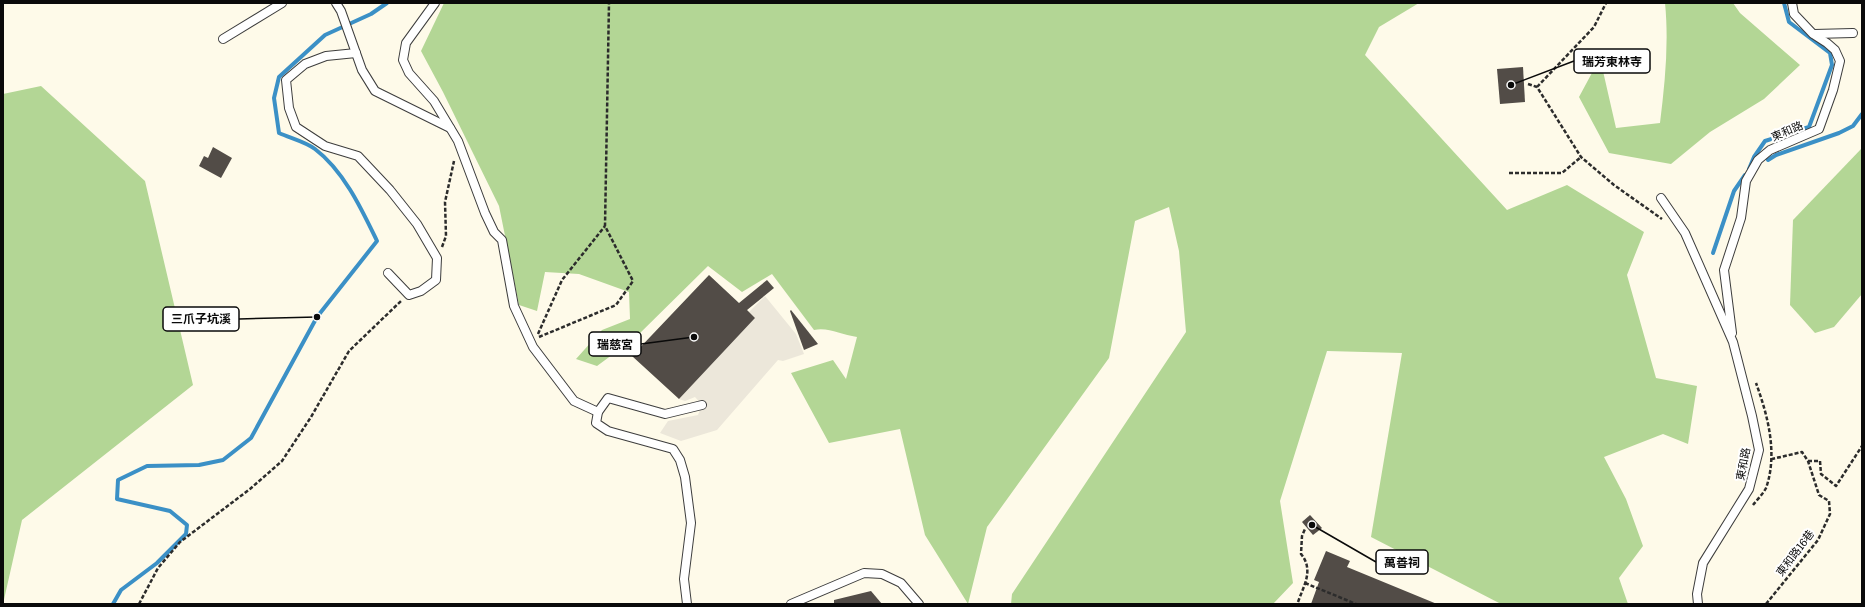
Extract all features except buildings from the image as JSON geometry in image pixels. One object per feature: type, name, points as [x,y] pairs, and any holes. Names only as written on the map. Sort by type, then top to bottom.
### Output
[{"type":"lane","points":[[223,39],[282,3]]},
{"type":"lane","points":[[336,3],[344,17],[362,70],[375,92],[450,128]]},
{"type":"lane","points":[[435,3],[406,43],[403,60],[409,73],[434,101],[458,141],[485,213],[494,232],[502,240],[514,306],[533,347],[574,400],[598,412]]},
{"type":"lane","name":"東和路","points":[[1698,604],[1697,594],[1703,563],[1726,523],[1749,489],[1759,450],[1733,342],[1724,270],[1741,218],[1746,181],[1758,160],[1770,150],[1819,129],[1833,90],[1840,61],[1835,50],[1813,34],[1794,14],[1792,3]]},
{"type":"lane","points":[[1813,34],[1853,33]]},
{"type":"lane","points":[[356,53],[326,56],[305,64],[286,80],[289,108],[296,127],[325,146],[358,156],[390,190],[417,224],[437,258],[436,280],[421,291],[409,294],[388,273]]},
{"type":"lane","name":"東和路","points":[[1661,198],[1686,233],[1733,342]]},
{"type":"lane","points":[[687,604],[684,579],[691,523],[685,477],[680,460],[673,449],[608,431],[596,423],[598,412],[608,398],[664,414],[702,405]]},
{"type":"lane","points":[[791,604],[864,573],[882,574],[901,583],[919,604]]},
{"type":"path","points":[[605,226],[562,280],[536,338],[616,305],[633,281],[605,226],[609,3]]},
{"type":"path","points":[[1537,87],[1594,27],[1606,3]]},
{"type":"path","points":[[1528,84],[1537,87],[1581,157],[1614,185],[1664,220]]},
{"type":"path","points":[[437,258],[446,236],[446,202],[458,141]]},
{"type":"path","points":[[1509,173],[1562,173],[1581,157]]},
{"type":"path","points":[[139,604],[158,568],[180,542],[250,489],[282,461],[349,351],[409,294]]},
{"type":"path","points":[[1772,458],[1802,452],[1808,461],[1820,461],[1821,474],[1836,486],[1862,446]]},
{"type":"path","name":"東和路16巷","points":[[1766,604],[1818,540],[1830,514],[1829,501],[1820,495],[1808,461]]},
{"type":"path","points":[[1298,602],[1309,568],[1306,560],[1301,554],[1302,536],[1305,529]]},
{"type":"path","points":[[1305,583],[1356,604]]},
{"type":"green space","points":[[444,3],[1419,3],[1379,27],[1365,55],[1507,210],[1567,185],[1644,232],[1627,275],[1656,378],[1697,386],[1688,444],[1663,434],[1604,457],[1626,499],[1643,546],[1619,578],[1628,604],[1501,604],[1371,537],[1402,353],[1327,351],[1280,501],[1293,583],[1273,604],[1011,604],[1012,594],[1186,332],[1179,251],[1169,207],[1135,221],[1109,358],[987,527],[968,604],[925,535],[900,429],[829,443],[791,373],[833,360],[846,379],[857,337],[830,330],[814,330],[772,274],[742,292],[708,266],[635,338],[597,366],[576,359],[602,330],[630,319],[629,292],[579,274],[545,272],[537,311],[519,305],[499,206],[443,92],[421,51]]},
{"type":"green space","points":[[1665,3],[1733,3],[1740,13],[1800,65],[1764,99],[1710,132],[1671,164],[1609,153],[1579,97],[1600,58],[1616,128],[1660,123],[1666,63],[1667,33]]},
{"type":"green space","points":[[41,86],[145,181],[193,385],[22,520],[3,604],[3,94]]},
{"type":"green space","points":[[1862,148],[1862,294],[1834,327],[1815,333],[1790,305],[1793,220]]},
{"type":"shaded area","points":[[765,296],[796,334],[804,354],[783,361],[778,360],[717,430],[681,441],[660,433],[668,421],[698,415],[702,405],[695,397],[685,401],[679,399],[755,318],[749,312]]},
{"type":"waterway","points":[[113,604],[121,590],[157,563],[186,534],[187,525],[170,511],[117,499],[118,480],[147,466],[199,465],[223,460],[251,438],[317,317],[377,241],[351,192],[335,168],[315,149],[303,142],[279,133],[274,98],[279,77],[325,35],[371,14],[387,3]]},
{"type":"waterway","points":[[1749,169],[1754,157],[1765,141],[1809,127],[1832,65],[1830,53],[1789,22],[1784,3]]},
{"type":"waterway","points":[[1768,160],[1776,155],[1839,133],[1853,126],[1862,114]]},
{"type":"waterway","points":[[1713,253],[1734,191],[1745,175]]},
{"type":"place","name":"瑞芳東林寺","points":[[1511,85]]},
{"type":"place","name":"三爪子坑溪","points":[[317,317]]},
{"type":"place","name":"瑞慈宮","points":[[694,337]]},
{"type":"place","name":"萬善祠","points":[[1312,525]]}]
